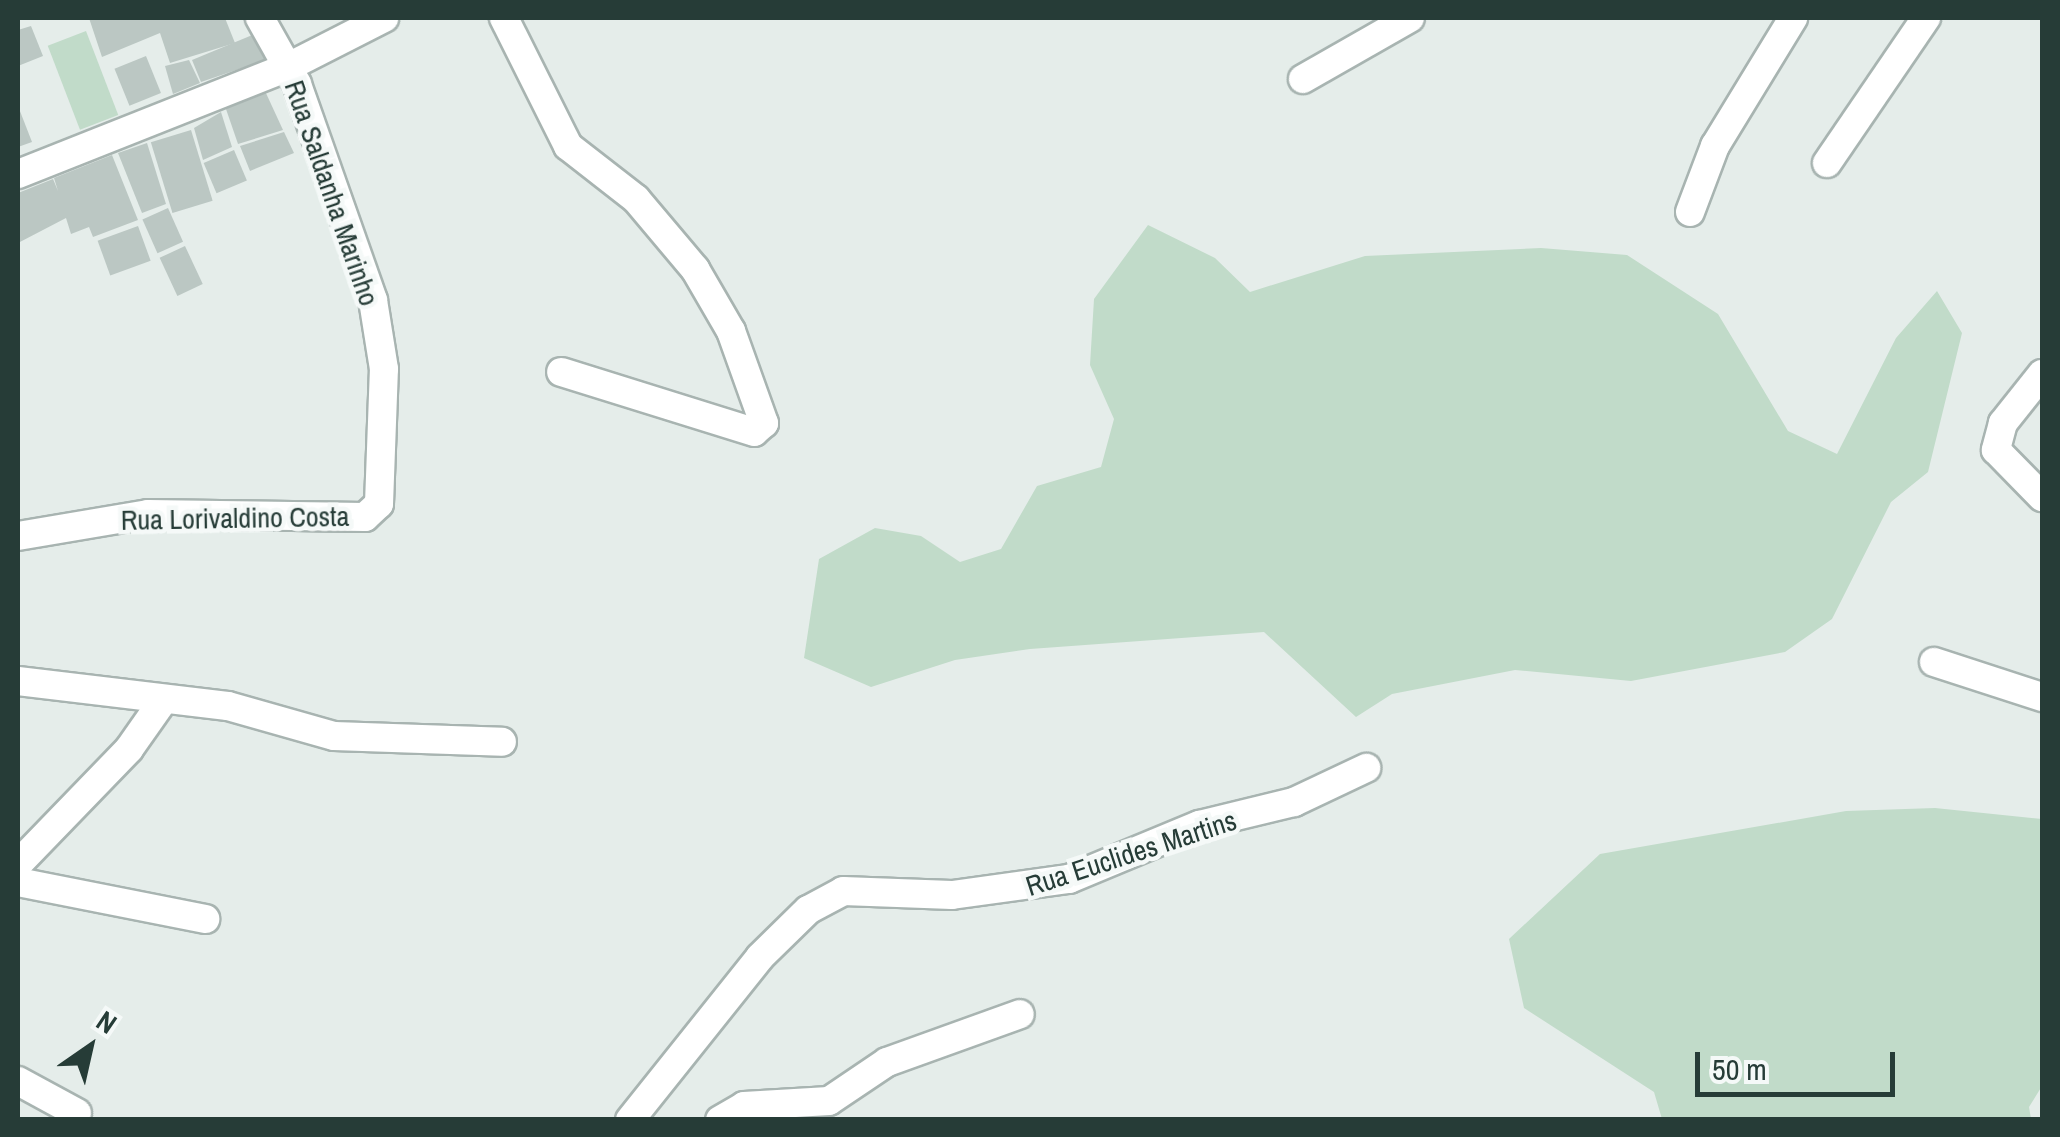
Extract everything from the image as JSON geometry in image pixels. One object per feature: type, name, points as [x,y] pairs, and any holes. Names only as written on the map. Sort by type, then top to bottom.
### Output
[{"type":"street","name":"Rua Saldanha Marinho","points":[[260,18],[288,67],[373,300],[384,369],[380,495]]},
{"type":"street","points":[[18,174],[288,67],[384,18]]},
{"type":"street","points":[[504,18],[568,146],[636,199],[696,270],[732,331],[764,422],[754,432],[561,372]]},
{"type":"street","points":[[1303,79],[1410,18]]},
{"type":"street","points":[[1690,212],[1715,146],[1793,18]]},
{"type":"street","points":[[1826,163],[1926,18]]},
{"type":"street","points":[[2042,374],[2004,424],[1996,450],[2042,497]]},
{"type":"street","name":"Rua Lorivaldino Costa","points":[[18,536],[148,514],[364,517],[380,495]]},
{"type":"street","points":[[1934,662],[2042,697]]},
{"type":"street","points":[[18,681],[162,702],[228,706],[334,736],[502,742]]},
{"type":"street","points":[[18,864],[129,749],[162,702]]},
{"type":"street","name":"Rua Euclides Martins","points":[[630,1120],[760,957],[808,910],[844,891],[952,895],[1070,879],[1199,825],[1294,802],[1366,768]]},
{"type":"street","points":[[18,882],[205,919]]},
{"type":"street","points":[[720,1120],[762,1103],[828,1101],[887,1062],[1020,1014]]},
{"type":"street","points":[[18,1081],[77,1113]]},
{"type":"green space","points":[[86,31],[118,115],[80,130],[48,46]]},
{"type":"green space","points":[[1148,225],[1215,258],[1250,292],[1365,256],[1541,248],[1627,255],[1718,314],[1788,431],[1837,454],[1896,338],[1937,291],[1962,333],[1928,472],[1891,502],[1832,619],[1785,652],[1631,681],[1515,670],[1392,694],[1356,717],[1264,632],[1030,649],[955,660],[871,687],[804,658],[819,559],[875,528],[921,536],[960,562],[1001,549],[1037,486],[1101,467],[1114,419],[1090,365],[1094,299]]},
{"type":"green space","points":[[1935,808],[2042,819],[2042,1086],[2029,1107],[2031,1119],[1662,1119],[1654,1092],[1524,1008],[1509,939],[1600,854],[1846,811]]},
{"type":"building","points":[[89,18],[225,18],[235,43],[170,63],[160,33],[102,57]]},
{"type":"building","points":[[31,26],[43,56],[18,66],[18,30]]},
{"type":"building","points":[[262,31],[277,56],[201,82],[192,60]]},
{"type":"building","points":[[146,56],[161,93],[129,106],[114,69]]},
{"type":"building","points":[[189,60],[200,83],[173,94],[165,66]]},
{"type":"building","points":[[265,91],[283,130],[238,144],[226,109]]},
{"type":"building","points":[[18,106],[32,142],[18,147]]},
{"type":"building","points":[[221,112],[232,147],[203,160],[194,128]]},
{"type":"building","points":[[191,130],[213,201],[172,213],[151,142]]},
{"type":"building","points":[[284,132],[294,153],[250,171],[240,146]]},
{"type":"building","points":[[147,143],[166,204],[142,213],[118,153]]},
{"type":"building","points":[[234,150],[247,180],[217,193],[204,163]]},
{"type":"building","points":[[112,155],[138,220],[93,237],[89,227],[71,234],[66,218],[18,243],[18,193],[53,179],[58,191],[54,178]]},
{"type":"building","points":[[168,208],[183,242],[157,253],[142,219]]},
{"type":"building","points":[[138,226],[151,261],[110,275],[98,241]]},
{"type":"building","points":[[185,246],[203,284],[177,296],[160,258]]}]
